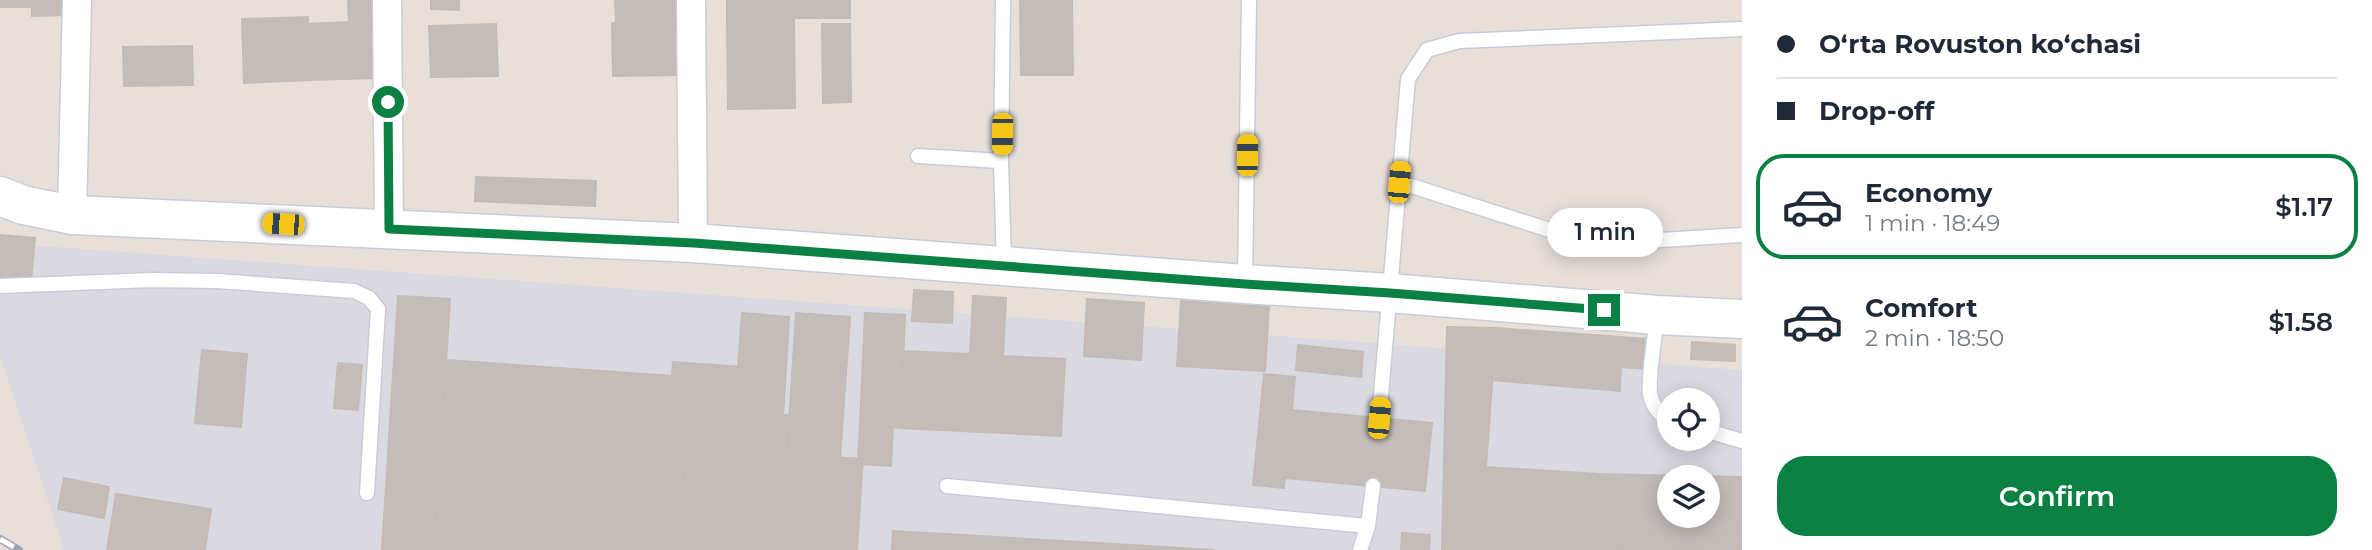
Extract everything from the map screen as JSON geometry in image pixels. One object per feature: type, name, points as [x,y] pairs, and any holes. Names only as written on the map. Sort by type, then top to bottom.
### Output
[{"type":"street","points":[[72,215],[77,0]]},
{"type":"street","points":[[387,0],[389,229]]},
{"type":"street","points":[[691,0],[694,243]]},
{"type":"street","points":[[0,195],[23,205],[72,215],[694,243],[990,270],[1390,293],[1657,315],[1742,319]]},
{"type":"lane","points":[[990,270],[1001,161],[1003,0]]},
{"type":"lane","points":[[1245,284],[1249,0]]},
{"type":"lane","points":[[1379,418],[1408,79],[1427,50],[1459,41],[1742,29]]},
{"type":"lane","points":[[918,156],[1001,161]]},
{"type":"lane","points":[[1399,182],[1584,241],[1613,243],[1742,235]]},
{"type":"lane","points":[[0,286],[152,280],[217,281],[354,291],[369,298],[378,309],[368,492]]},
{"type":"lane","points":[[1657,315],[1650,394],[1657,410]]},
{"type":"lane","points":[[1720,435],[1742,441]]},
{"type":"lane","points":[[947,486],[1368,526]]},
{"type":"lane","points":[[1360,550],[1368,526],[1373,486]]},
{"type":"shaded area","points":[[0,243],[1742,370],[1742,550],[64,550],[0,355]]},
{"type":"building","points":[[0,0],[32,0],[32,7],[0,7]]},
{"type":"building","points":[[32,0],[64,0],[65,15],[32,16]]},
{"type":"building","points":[[348,0],[372,0],[375,78],[310,80],[308,24],[349,22]]},
{"type":"building","points":[[431,0],[459,0],[459,10],[431,9]]},
{"type":"building","points":[[615,0],[676,0],[676,21],[616,22]]},
{"type":"building","points":[[727,0],[794,0],[794,18],[727,19]]},
{"type":"building","points":[[794,0],[850,0],[850,18],[794,18]]},
{"type":"building","points":[[1020,0],[1072,0],[1073,75],[1021,75]]},
{"type":"building","points":[[308,17],[310,80],[244,83],[242,19]]},
{"type":"building","points":[[794,18],[795,108],[728,109],[727,19]]},
{"type":"building","points":[[679,21],[680,75],[613,76],[612,23]]},
{"type":"building","points":[[496,24],[498,76],[431,77],[429,26]]},
{"type":"building","points":[[822,24],[850,24],[851,102],[823,103]]},
{"type":"building","points":[[192,46],[193,85],[124,86],[123,47]]},
{"type":"building","points":[[476,177],[596,181],[595,206],[475,201]]},
{"type":"building","points":[[0,235],[35,238],[31,281],[0,279]]},
{"type":"building","points":[[914,290],[953,292],[952,323],[912,321]]},
{"type":"building","points":[[398,296],[450,299],[434,550],[382,550]]},
{"type":"building","points":[[973,296],[1006,298],[1003,356],[1065,359],[1061,436],[900,428],[904,351],[970,354]]},
{"type":"building","points":[[1087,299],[1144,303],[1141,360],[1084,356]]},
{"type":"building","points":[[1181,301],[1269,307],[1265,371],[1177,366]]},
{"type":"building","points":[[742,313],[789,317],[786,370],[738,367]]},
{"type":"building","points":[[796,313],[850,317],[840,458],[787,454]]},
{"type":"building","points":[[865,313],[905,315],[900,428],[860,425]]},
{"type":"building","points":[[1447,327],[1496,328],[1486,467],[1598,474],[1597,531],[1620,532],[1619,550],[1442,550]]},
{"type":"building","points":[[1496,328],[1648,339],[1646,369],[1621,367],[1620,391],[1492,380]]},
{"type":"building","points":[[1692,342],[1735,345],[1735,361],[1691,359]]},
{"type":"building","points":[[1298,345],[1363,352],[1361,377],[1296,370]]},
{"type":"building","points":[[202,350],[247,354],[241,427],[195,423]]},
{"type":"building","points":[[446,360],[672,376],[670,406],[689,408],[679,550],[434,550]]},
{"type":"building","points":[[673,362],[786,370],[783,414],[670,406]]},
{"type":"building","points":[[338,363],[362,365],[358,410],[334,408]]},
{"type":"building","points":[[1264,374],[1295,377],[1292,410],[1432,423],[1425,491],[1285,478],[1284,488],[1253,485]]},
{"type":"building","points":[[689,408],[790,415],[781,550],[679,550]]},
{"type":"building","points":[[860,425],[893,427],[891,466],[862,464],[863,459],[858,459]]},
{"type":"building","points":[[787,454],[863,459],[857,550],[781,550]]},
{"type":"building","points":[[1598,474],[1657,475],[1657,528],[1720,528],[1720,477],[1742,477],[1741,534],[1597,531]]},
{"type":"building","points":[[64,478],[109,487],[104,518],[58,509]]},
{"type":"building","points":[[1742,489],[1742,550],[1718,550],[1719,534],[1741,534]]},
{"type":"building","points":[[116,494],[211,509],[205,550],[107,550]]},
{"type":"building","points":[[893,531],[1215,550],[892,550]]},
{"type":"building","points":[[1620,532],[1719,534],[1718,550],[1619,550]]},
{"type":"building","points":[[1402,533],[1430,535],[1429,550],[1401,550]]},
{"type":"railway","points":[[0,539],[19,550]]},
{"type":"route","points":[[388,102],[389,229],[694,243],[1604,310]]}]
